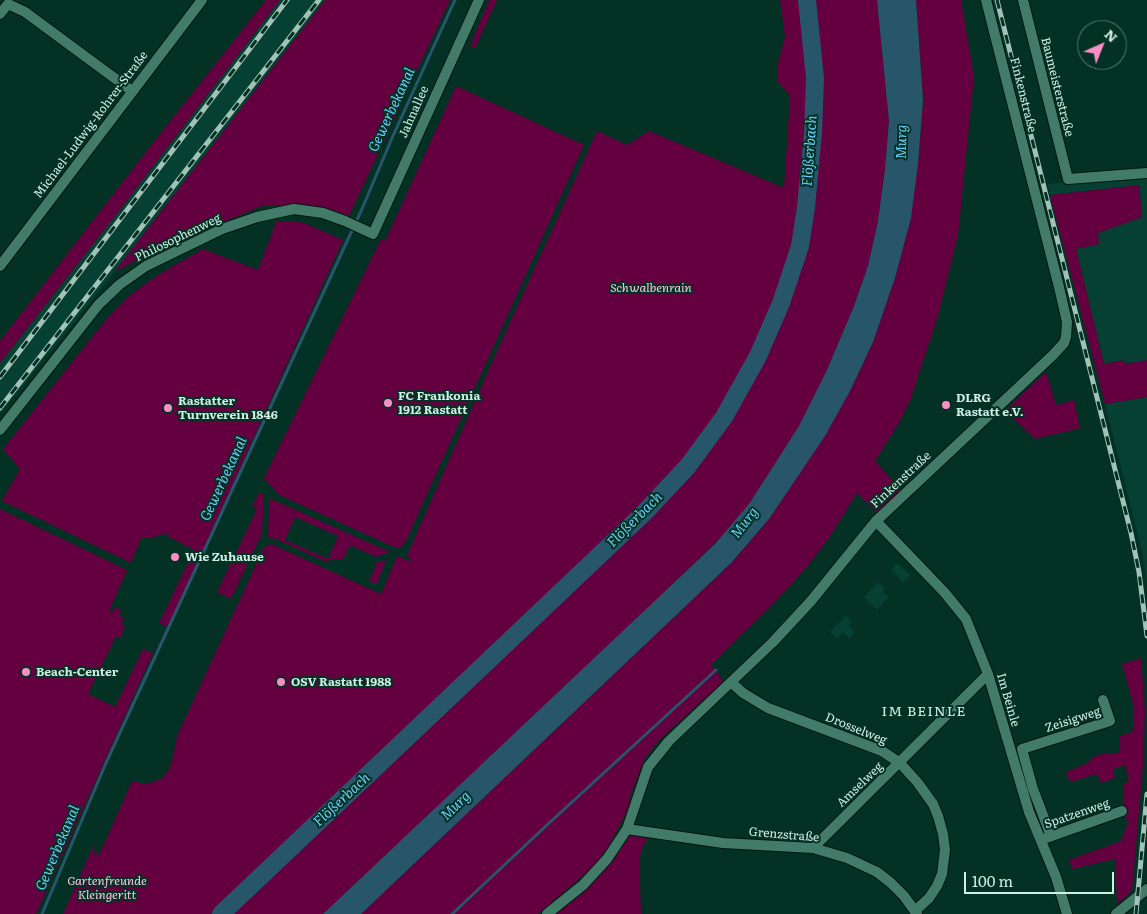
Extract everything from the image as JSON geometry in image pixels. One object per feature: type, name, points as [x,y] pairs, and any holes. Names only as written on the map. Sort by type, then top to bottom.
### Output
[{"type":"street","name":"Michael-Ludwig-Rohrer-Straße","points":[[0,266],[202,0]]},
{"type":"street","name":"Jahnallee","points":[[373,234],[479,0]]},
{"type":"street","name":"Finkenstraße","points":[[547,914],[595,873],[607,859],[626,829],[648,767],[669,741],[773,642],[811,601],[876,521],[1064,343],[1066,322],[1059,287],[986,0]]},
{"type":"street","name":"Baumeisterstraße","points":[[1023,0],[1068,179],[1147,174]]},
{"type":"street","points":[[0,14],[8,4],[24,12],[132,91]]},
{"type":"street","name":"Philosophenweg","points":[[0,430],[99,304],[146,266],[222,229],[279,211],[305,209],[323,212],[373,234]]},
{"type":"street","name":"Im Beinle","points":[[876,521],[955,604],[966,619],[974,635],[988,674],[1020,787],[1056,877],[1067,914]]},
{"type":"street","name":"Amselweg","points":[[813,848],[900,764],[988,674]]},
{"type":"street","name":"Drosselweg","points":[[731,682],[743,693],[761,704],[882,751],[900,764],[918,783],[932,804],[943,834],[945,850],[943,869],[936,886],[929,898],[916,913]]},
{"type":"street","name":"Zeisigweg","points":[[1051,836],[1033,789],[1022,749],[1110,721],[1103,700]]},
{"type":"street","name":"Spatzenweg","points":[[1040,840],[1122,811]]},
{"type":"street","name":"Grenzstraße","points":[[626,829],[723,842],[813,848],[855,861],[877,872],[898,890],[916,913]]},
{"type":"street","points":[[1116,914],[1147,889]]},
{"type":"shaded area","points":[[280,0],[325,0],[127,256],[0,414],[0,363]]},
{"type":"shaded area","points":[[1147,175],[1147,360],[1123,364],[1122,360],[1104,364],[1076,249],[1099,244],[1098,233],[1142,217],[1139,185],[1050,195],[1048,184]]},
{"type":"shaded area","points":[[1147,397],[1147,585],[1143,556],[1105,404]]},
{"type":"shaded area","points":[[897,563],[910,575],[903,582],[891,570]]},
{"type":"shaded area","points":[[878,582],[885,588],[882,591],[889,597],[877,610],[864,597]]},
{"type":"shaded area","points":[[846,616],[852,622],[849,626],[855,632],[849,638],[843,632],[837,638],[830,632]]},
{"type":"green space","points":[[266,0],[280,0],[0,363],[0,341]]},
{"type":"green space","points":[[325,0],[450,0],[348,218],[323,207],[296,205],[262,206],[159,248],[114,272]]},
{"type":"green space","points":[[489,0],[497,0],[475,48],[470,46]]},
{"type":"green space","points":[[780,0],[877,0],[889,121],[878,221],[868,266],[854,306],[827,370],[799,426],[749,504],[723,535],[619,636],[323,914],[226,914],[645,517],[691,468],[726,419],[760,359],[783,305],[803,248],[808,222],[815,143],[801,225],[777,302],[753,355],[720,414],[685,464],[641,512],[218,914],[63,914],[95,846],[94,853],[99,855],[132,781],[144,784],[152,782],[161,779],[168,771],[177,736],[264,547],[271,544],[381,594],[397,556],[413,562],[407,555],[597,131],[627,145],[649,131],[784,188],[790,96],[778,82],[777,67],[785,36]]},
{"type":"green space","points":[[916,0],[961,0],[974,77],[958,235],[938,316],[911,398],[900,421],[875,461],[901,490],[877,513],[857,493],[829,538],[806,568],[774,603],[711,665],[723,682],[659,740],[645,758],[631,793],[628,809],[608,847],[592,868],[538,914],[361,914],[731,563],[769,519],[850,391],[873,342],[895,278],[918,164],[923,100]]},
{"type":"green space","points":[[456,86],[584,145],[406,541],[400,548],[396,548],[279,495],[264,478],[381,239],[385,241]]},
{"type":"green space","points":[[1139,185],[1142,217],[1098,233],[1099,244],[1076,249],[1104,364],[1122,360],[1124,364],[1147,360],[1147,397],[1105,404],[1050,195]]},
{"type":"green space","points":[[293,221],[304,223],[343,240],[168,627],[159,623],[194,550],[167,536],[167,533],[151,538],[141,538],[131,563],[2,501],[20,469],[3,449],[108,317],[130,295],[156,276],[203,249],[258,270],[276,222]]},
{"type":"green space","points":[[1046,372],[1056,405],[1074,400],[1080,428],[1035,439],[1005,410]]},
{"type":"green space","points":[[259,493],[264,495],[262,533],[231,599],[217,592],[257,509],[252,506]]},
{"type":"green space","points":[[269,498],[390,552],[376,557],[350,545],[343,559],[324,561],[268,537]],"holes":[[[295,517],[338,536],[328,559],[285,540]]]},
{"type":"green space","points":[[0,509],[127,570],[109,611],[112,613],[114,607],[121,610],[119,616],[124,618],[121,624],[125,626],[120,638],[116,636],[88,694],[115,707],[143,649],[153,653],[36,914],[0,914]]},
{"type":"green space","points":[[386,560],[377,584],[369,581],[377,562]]},
{"type":"green space","points":[[1141,658],[1145,712],[1143,765],[1132,891],[1117,904],[1115,859],[1072,869],[1069,860],[1121,841],[1128,822],[1124,815],[1124,783],[1129,782],[1125,765],[1113,769],[1115,778],[1101,783],[1097,774],[1070,782],[1066,772],[1088,763],[1093,757],[1106,753],[1120,752],[1120,736],[1134,731],[1134,707],[1122,664]]},
{"type":"green space","points":[[631,836],[648,837],[639,859],[641,914],[554,914],[591,884],[607,867],[622,840]]},
{"type":"water","name":"Murg","points":[[877,0],[916,0],[923,100],[918,164],[911,218],[895,278],[873,342],[850,391],[825,436],[769,519],[731,563],[361,914],[323,914],[715,544],[749,504],[799,426],[827,370],[854,306],[868,266],[878,221],[889,121]]},
{"type":"waterway","name":"Gewerbekanal","points":[[42,914],[106,763],[362,209],[455,0]]},
{"type":"waterway","name":"Flößerbach","points":[[221,914],[644,513],[688,466],[724,417],[758,356],[781,303],[800,246],[806,207],[813,133],[815,78],[807,0]]},
{"type":"waterway","points":[[452,914],[716,670]]},
{"type":"railway","points":[[0,377],[287,0]]},
{"type":"railway","points":[[0,408],[319,0]]},
{"type":"railway","points":[[997,0],[1131,533],[1139,572],[1147,636]]},
{"type":"railway","points":[[1136,914],[1147,794]]},
{"type":"place","name":"FC Frankonia 1912 Rastatt","points":[[388,403]]},
{"type":"place","name":"DLRG Rastatt e.V.","points":[[946,405]]},
{"type":"place","name":"Rastatter Turnverein 1846","points":[[168,408]]},
{"type":"place","name":"Wie Zuhause","points":[[175,557]]},
{"type":"place","name":"Beach-Center","points":[[26,672]]},
{"type":"place","name":"OSV Rastatt 1988","points":[[281,682]]},
{"type":"district","name":"IM BEINLE","points":[[924,712]]},
{"type":"park label","name":"Schwalbenrain","points":[[651,288]]},
{"type":"park label","name":"Gartenfreunde Kleingeritt","points":[[107,888]]}]
